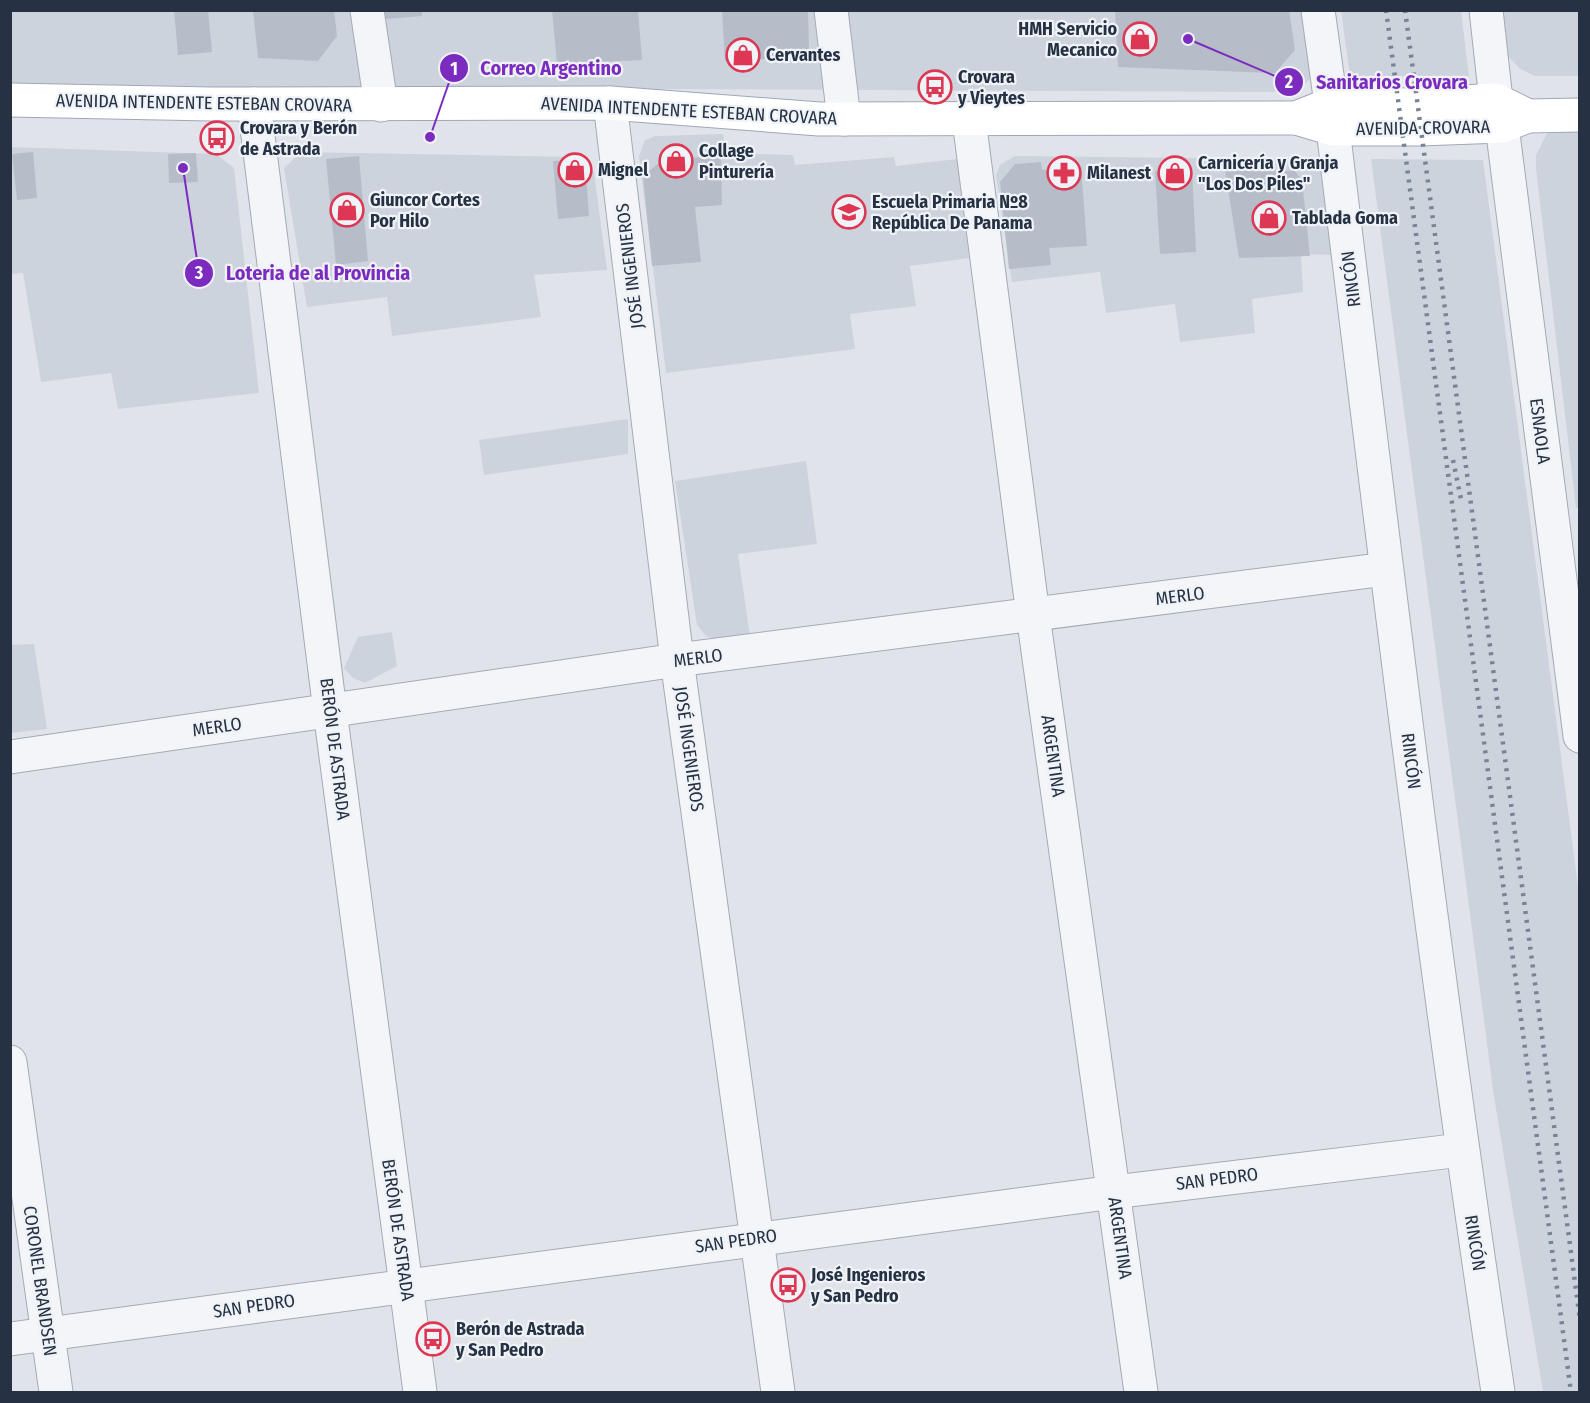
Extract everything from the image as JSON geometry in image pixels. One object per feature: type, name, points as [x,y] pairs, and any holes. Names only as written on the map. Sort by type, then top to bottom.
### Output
[{"type":"main road","name":"AVENIDA INTENDENTE ESTEBAN CROVARA","points":[[10,100],[381,105],[610,103],[844,119],[1296,118]]},
{"type":"main road","name":"AVENIDA CROVARA","points":[[1296,118],[1332,117],[1416,105],[1508,114]]},
{"type":"main road","points":[[1508,114],[1580,115]]},
{"type":"street","points":[[367,10],[381,105]]},
{"type":"street","points":[[831,10],[844,119]]},
{"type":"street","name":"RINCÓN","points":[[1318,10],[1386,569],[1461,1150],[1498,1392]]},
{"type":"street","name":"ESNAOLA","points":[[1486,10],[1508,114],[1572,620],[1580,736]]},
{"type":"street","name":"JOSÉ INGENIEROS","points":[[610,103],[677,660],[778,1392]]},
{"type":"street","name":"BERÓN DE ASTRADA","points":[[254,104],[330,711],[420,1392]]},
{"type":"street","name":"ARGENTINA","points":[[969,120],[1033,615],[1141,1392]]},
{"type":"street","name":"MERLO","points":[[10,757],[677,660],[1386,569]]},
{"type":"street","name":"CORONEL BRANDSEN","points":[[10,1062],[56,1392]]},
{"type":"street","name":"SAN PEDRO","points":[[10,1339],[1114,1191],[1461,1150]]},
{"type":"shaded area","points":[[11,10],[1306,10],[1311,78],[1297,92],[11,86]]},
{"type":"shaded area","points":[[1341,11],[1461,11],[1469,76],[1350,76]]},
{"type":"shaded area","points":[[1496,11],[1579,11],[1579,76],[1535,76],[1520,69],[1503,51]]},
{"type":"shaded area","points":[[1579,126],[1580,507],[1576,508],[1536,155],[1546,135],[1552,129]]},
{"type":"shaded area","points":[[723,134],[726,153],[793,155],[795,165],[894,157],[896,166],[957,159],[969,258],[910,266],[916,306],[850,314],[855,349],[666,373],[639,156],[645,140],[655,136]]},
{"type":"shaded area","points":[[11,147],[216,154],[234,168],[259,393],[118,409],[111,373],[41,382],[23,273],[11,274]]},
{"type":"shaded area","points":[[301,152],[572,157],[594,172],[607,270],[534,275],[541,317],[392,336],[387,297],[307,307],[284,168]]},
{"type":"shaded area","points":[[1015,156],[1292,159],[1314,164],[1323,173],[1335,255],[1301,254],[1303,292],[1252,299],[1255,333],[1180,342],[1175,304],[1106,313],[1100,272],[1012,282],[996,175],[1000,165]]},
{"type":"shaded area","points":[[1371,159],[1483,160],[1579,894],[1579,1392],[1543,1392],[1494,1097]]},
{"type":"shaded area","points":[[628,419],[628,454],[484,475],[479,440]]},
{"type":"shaded area","points":[[806,461],[817,544],[738,554],[750,636],[719,640],[706,636],[697,625],[675,481]]},
{"type":"shaded area","points":[[392,632],[397,666],[365,683],[353,678],[344,668],[358,637]]},
{"type":"shaded area","points":[[34,644],[47,729],[11,733],[11,645]]},
{"type":"building","points":[[174,10],[208,10],[212,52],[178,55]]},
{"type":"building","points":[[253,10],[334,10],[337,36],[318,61],[258,58]]},
{"type":"building","points":[[383,10],[422,10],[422,16],[384,19]]},
{"type":"building","points":[[552,10],[638,10],[642,60],[557,64]]},
{"type":"building","points":[[722,10],[808,10],[809,49],[790,50],[790,58],[725,61]]},
{"type":"building","points":[[1115,10],[1289,10],[1295,50],[1275,73],[1118,67]]},
{"type":"building","points":[[33,152],[37,198],[17,200],[12,154]]},
{"type":"building","points":[[196,153],[198,182],[169,183],[168,154]]},
{"type":"building","name":"Giuncor Cortes Por Hilo","points":[[359,156],[368,261],[336,265],[326,159]]},
{"type":"building","points":[[721,157],[722,205],[695,207],[701,262],[652,266],[643,176],[665,158]]},
{"type":"building","points":[[566,160],[586,175],[589,216],[558,219],[553,161]]},
{"type":"building","points":[[1041,162],[1042,170],[1081,167],[1087,246],[1049,248],[1051,265],[1009,269],[1000,182],[1015,164]]},
{"type":"building","points":[[1192,169],[1196,252],[1160,254],[1155,171]]},
{"type":"building","name":"Tablada Goma","points":[[1225,170],[1295,171],[1302,180],[1310,256],[1239,258]]},
{"type":"railway","points":[[1386,10],[1571,1392]]},
{"type":"railway","points":[[1405,10],[1580,1320]]},
{"type":"railway","points":[[1453,460],[1462,504]]},
{"type":"place","name":"HMH Servicio Mecanico","points":[[1140,39]]},
{"type":"place","name":"Sanitarios Crovara","points":[[1188,39]]},
{"type":"place","name":"Cervantes","points":[[743,55]]},
{"type":"place","name":"Crovara y Vieytes","points":[[935,87]]},
{"type":"place","name":"Correo Argentino","points":[[430,137]]},
{"type":"place","name":"Crovara y Berón de Astrada","points":[[217,138]]},
{"type":"place","name":"Collage Pinturería","points":[[676,161]]},
{"type":"place","name":"Loteria de al Provincia","points":[[183,168]]},
{"type":"place","name":"Mignel","points":[[575,170]]},
{"type":"place","name":"Milanest","points":[[1064,173]]},
{"type":"place","name":"Carnicería y Granja \"Los Dos Piles\"","points":[[1175,173]]},
{"type":"place","name":"Giuncor Cortes Por Hilo","points":[[347,210]]},
{"type":"place","name":"Escuela Primaria Nº8 República De Panama","points":[[849,212]]},
{"type":"place","name":"Tablada Goma","points":[[1269,218]]},
{"type":"place","name":"José Ingenieros y San Pedro","points":[[788,1285]]},
{"type":"place","name":"Berón de Astrada y San Pedro","points":[[433,1339]]}]
